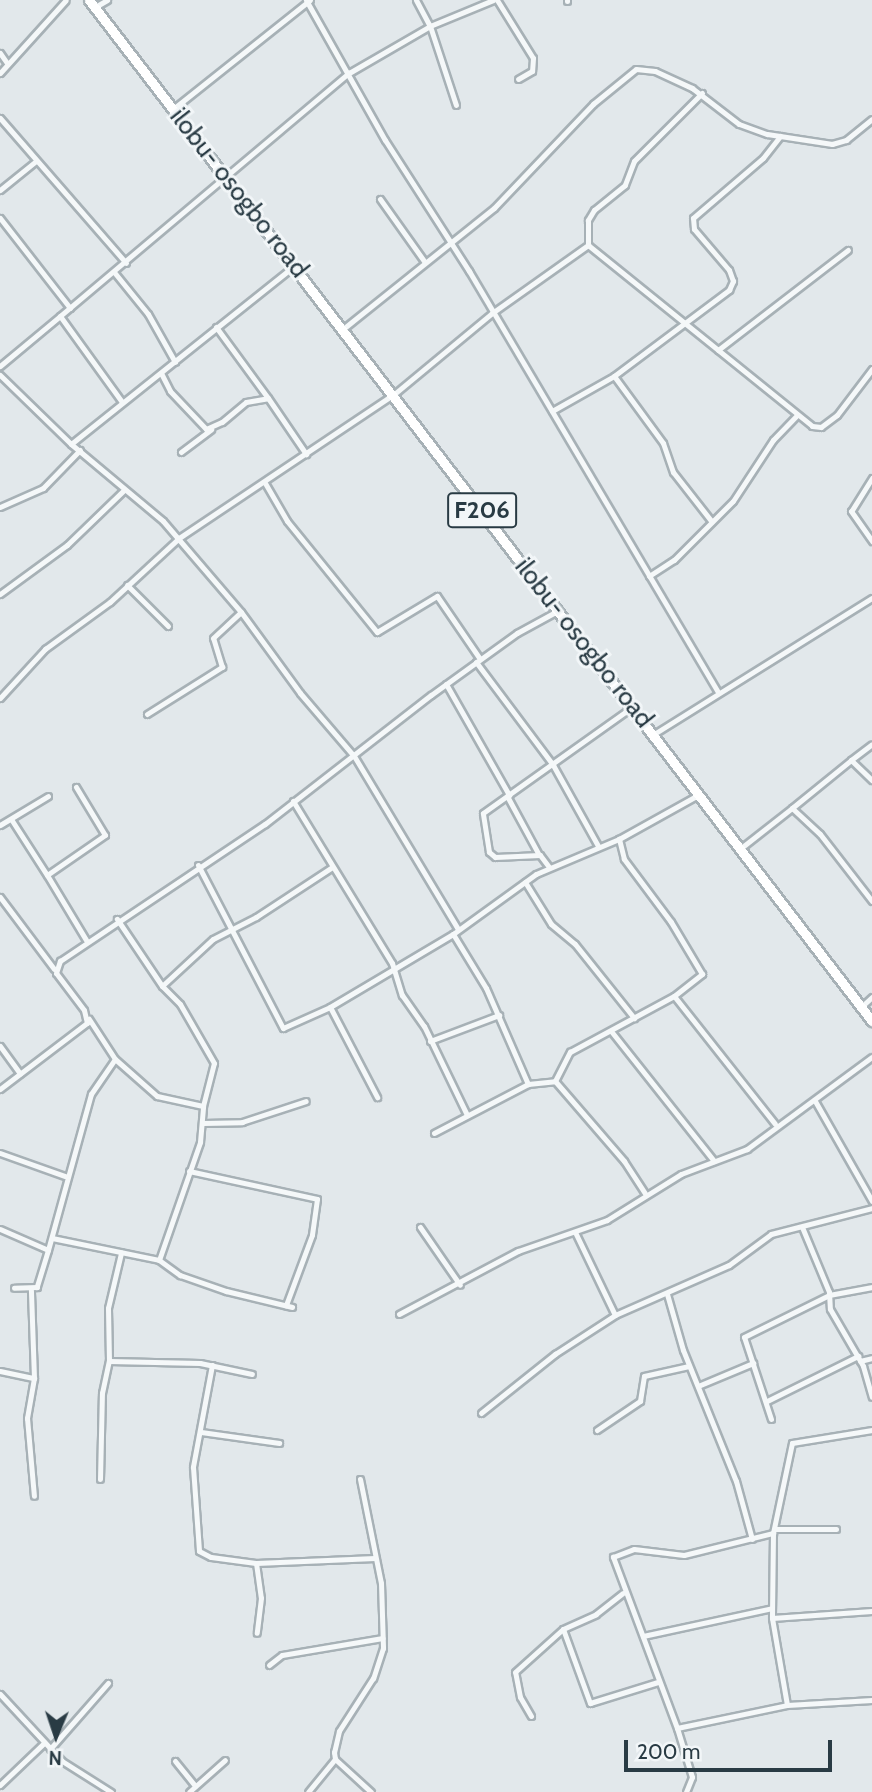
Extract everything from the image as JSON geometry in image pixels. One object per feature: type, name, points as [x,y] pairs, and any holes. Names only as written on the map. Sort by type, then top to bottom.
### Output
[{"type":"main road","name":"ilobu- osogbo road","points":[[92,4],[701,794],[872,1021]]},
{"type":"street","points":[[0,73],[7,62],[66,0]]},
{"type":"street","points":[[92,4],[107,0]]},
{"type":"street","points":[[416,0],[430,26],[456,105]]},
{"type":"street","points":[[2,364],[126,263],[349,73],[430,26],[495,0],[533,58],[532,71],[518,79]]},
{"type":"street","points":[[173,109],[308,1],[385,140],[552,411],[717,691]]},
{"type":"street","points":[[0,53],[7,62]]},
{"type":"street","points":[[343,329],[364,316],[424,261],[494,208],[629,72],[655,71],[702,93],[739,124],[780,136],[839,143],[872,120]]},
{"type":"street","points":[[587,245],[588,220],[594,210],[625,185],[634,161],[702,93]]},
{"type":"street","points":[[0,118],[126,263]]},
{"type":"street","points":[[552,411],[614,376],[729,290],[733,281],[729,270],[694,229],[693,218],[763,158],[780,136]]},
{"type":"street","points":[[0,190],[36,161]]},
{"type":"street","points":[[380,199],[424,261]]},
{"type":"street","points":[[0,218],[70,308]]},
{"type":"street","points":[[0,698],[45,649],[127,586],[179,538],[393,395],[492,313],[587,245]]},
{"type":"street","points":[[587,245],[686,323],[796,416],[817,428],[827,424],[872,369]]},
{"type":"street","points":[[718,350],[848,250]]},
{"type":"street","points":[[71,444],[295,265]]},
{"type":"street","points":[[114,272],[148,314],[175,362]]},
{"type":"street","points":[[60,316],[122,402]]},
{"type":"street","points":[[216,327],[306,454]]},
{"type":"street","points":[[0,352],[2,364]]},
{"type":"street","points":[[161,373],[170,391],[201,427],[211,429]]},
{"type":"street","points":[[0,375],[71,444],[179,538],[241,612],[300,693],[354,756],[455,931],[499,1015],[528,1084]]},
{"type":"street","points":[[614,376],[663,443],[673,472],[712,522]]},
{"type":"street","points":[[181,452],[246,401],[268,398]]},
{"type":"street","points":[[649,576],[674,560],[733,501],[773,440],[796,416]]},
{"type":"street","points":[[0,507],[43,488],[80,450]]},
{"type":"street","points":[[872,478],[851,511],[872,541]]},
{"type":"street","points":[[265,483],[287,521],[377,632],[437,596],[478,661],[553,765],[598,846]]},
{"type":"street","points":[[0,594],[67,545],[124,489]]},
{"type":"street","points":[[127,586],[168,626]]},
{"type":"street","points":[[654,734],[717,691],[872,598]]},
{"type":"street","points":[[54,969],[86,940],[293,801],[478,661],[559,610]]},
{"type":"street","points":[[146,714],[222,667],[213,638],[241,612]]},
{"type":"street","points":[[446,684],[549,867]]},
{"type":"street","points":[[540,855],[495,857],[489,852],[483,813],[633,706]]},
{"type":"street","points":[[741,848],[872,744]]},
{"type":"street","points":[[851,760],[872,780]]},
{"type":"street","points":[[47,875],[105,835],[76,787]]},
{"type":"street","points":[[198,865],[280,1028],[330,1007],[455,931],[549,867],[619,839],[701,794]]},
{"type":"street","points":[[0,825],[48,796]]},
{"type":"street","points":[[293,801],[392,963],[391,970],[467,1115]]},
{"type":"street","points":[[792,808],[820,835],[872,901]]},
{"type":"street","points":[[11,819],[86,940]]},
{"type":"street","points":[[555,1081],[570,1052],[674,996],[702,972],[624,859],[619,839]]},
{"type":"street","points":[[162,986],[213,939],[332,867]]},
{"type":"street","points":[[524,882],[551,924],[575,944],[634,1018]]},
{"type":"street","points":[[1,899],[54,969],[115,1059],[157,1096],[204,1106]]},
{"type":"street","points":[[117,919],[162,986],[180,1004],[214,1063],[189,1171],[159,1260]]},
{"type":"street","points":[[674,996],[775,1124]]},
{"type":"street","points":[[861,1007],[872,998]]},
{"type":"street","points":[[330,1007],[377,1097]]},
{"type":"street","points":[[430,1041],[499,1015]]},
{"type":"street","points":[[0,1089],[89,1019]]},
{"type":"street","points":[[611,1031],[714,1161]]},
{"type":"street","points":[[0,1046],[20,1074]]},
{"type":"street","points":[[399,1314],[460,1285],[518,1251],[607,1220],[645,1193],[747,1149],[775,1124],[815,1101],[872,1058]]},
{"type":"street","points":[[14,1288],[31,1290],[37,1287],[52,1238],[65,1176],[91,1094],[115,1059]]},
{"type":"street","points":[[434,1133],[528,1084],[555,1081]]},
{"type":"street","points":[[555,1081],[617,1152],[645,1193]]},
{"type":"street","points":[[202,1122],[242,1122],[306,1101]]},
{"type":"street","points":[[815,1101],[872,1201]]},
{"type":"street","points":[[0,1153],[65,1176]]},
{"type":"street","points":[[52,1238],[159,1260],[173,1271],[226,1291],[289,1306],[312,1235],[317,1199],[189,1171]]},
{"type":"street","points":[[481,1413],[555,1354],[615,1315],[729,1265],[771,1234],[872,1208]]},
{"type":"street","points":[[420,1227],[460,1285]]},
{"type":"street","points":[[802,1227],[829,1295],[833,1316],[859,1359],[872,1397]]},
{"type":"street","points":[[0,1229],[48,1250]]},
{"type":"street","points":[[575,1233],[615,1315]]},
{"type":"street","points":[[100,1479],[102,1392],[110,1361],[109,1299],[121,1253]]},
{"type":"street","points":[[771,1419],[744,1337],[829,1295],[872,1287]]},
{"type":"street","points":[[31,1290],[34,1378],[26,1418],[34,1496]]},
{"type":"street","points":[[667,1294],[689,1366],[736,1481],[751,1539]]},
{"type":"street","points":[[767,1401],[859,1359],[872,1358]]},
{"type":"street","points":[[110,1361],[212,1365],[252,1374]]},
{"type":"street","points":[[698,1386],[753,1363]]},
{"type":"street","points":[[212,1365],[193,1467],[198,1547],[211,1557],[256,1563],[375,1558]]},
{"type":"street","points":[[597,1430],[640,1401],[644,1376],[689,1366]]},
{"type":"street","points":[[0,1371],[34,1378]]},
{"type":"street","points":[[788,1704],[772,1608],[775,1531],[792,1443],[872,1430]]},
{"type":"street","points":[[201,1432],[279,1443]]},
{"type":"street","points":[[308,1792],[335,1759],[336,1738],[373,1678],[383,1638],[381,1583],[360,1479]]},
{"type":"street","points":[[686,1792],[692,1777],[677,1728],[643,1636],[623,1593],[613,1557],[634,1549],[684,1555],[775,1531],[836,1529]]},
{"type":"street","points":[[256,1563],[261,1598],[257,1633]]},
{"type":"street","points":[[531,1716],[520,1697],[515,1672],[563,1629],[596,1614],[623,1593]]},
{"type":"street","points":[[643,1636],[772,1608]]},
{"type":"street","points":[[772,1618],[872,1611]]},
{"type":"street","points":[[563,1629],[590,1703],[658,1682]]},
{"type":"street","points":[[269,1665],[282,1655],[383,1638]]},
{"type":"street","points":[[50,1749],[108,1683]]},
{"type":"street","points":[[0,1693],[50,1749],[111,1792]]},
{"type":"street","points":[[677,1728],[788,1704],[872,1700]]},
{"type":"street","points":[[0,1785],[44,1743]]},
{"type":"street","points":[[335,1759],[371,1792]]},
{"type":"street","points":[[189,1792],[225,1760]]},
{"type":"street","points":[[175,1761],[195,1786]]}]
